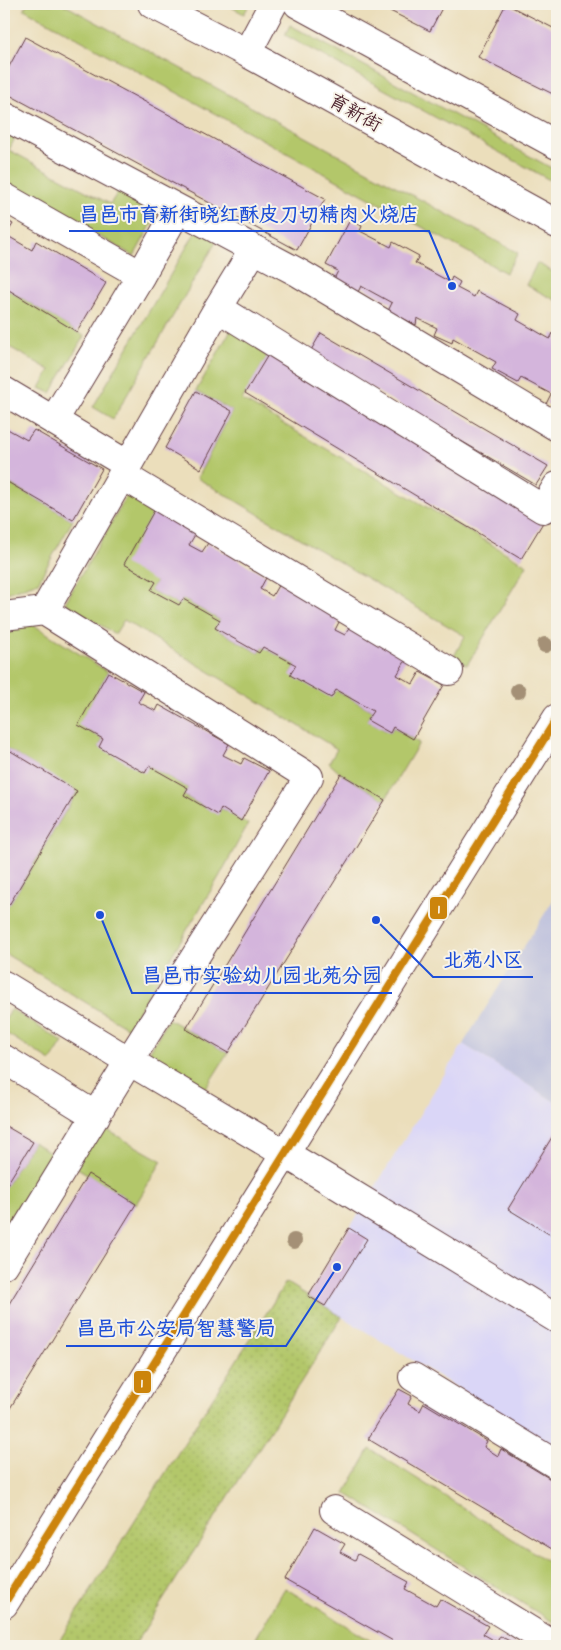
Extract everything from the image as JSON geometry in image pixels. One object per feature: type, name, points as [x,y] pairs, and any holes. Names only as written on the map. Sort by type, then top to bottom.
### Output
[{"type":"street","name":"育新街","points":[[152,4],[247,53],[557,224]]},
{"type":"street","points":[[247,53],[272,4]]},
{"type":"street","points":[[298,4],[557,145]]},
{"type":"street","points":[[4,116],[299,274],[557,427]]},
{"type":"street","points":[[4,197],[141,275]]},
{"type":"street","points":[[54,420],[141,275],[178,209]]},
{"type":"street","points":[[44,611],[218,308],[254,249]]},
{"type":"street","points":[[218,308],[543,509],[557,486]]},
{"type":"street","points":[[4,391],[54,420],[125,470],[449,671]]},
{"type":"street","points":[[4,616],[44,611],[309,777],[129,1061],[4,1265]]},
{"type":"street","points":[[4,1604],[557,718]]},
{"type":"street","points":[[4,985],[557,1319]]},
{"type":"street","points":[[4,1059],[96,1116]]},
{"type":"street","points":[[413,1377],[557,1465]]},
{"type":"street","points":[[334,1510],[555,1646]]},
{"type":"shaded area","points":[[557,894],[557,1103],[463,1044]]},
{"type":"shaded area","points":[[463,1044],[557,1103],[557,1449],[308,1296]]},
{"type":"green space","points":[[27,4],[63,4],[518,253],[506,273],[24,9]]},
{"type":"green space","points":[[226,4],[250,4],[244,14]]},
{"type":"green space","points":[[290,25],[557,171],[557,184],[285,35]]},
{"type":"green space","points":[[4,130],[16,136],[9,150],[110,204],[118,192],[158,213],[134,256],[4,183]]},
{"type":"green space","points":[[199,226],[219,237],[113,419],[93,407]]},
{"type":"green space","points":[[537,263],[557,274],[557,301],[526,285]]},
{"type":"green space","points":[[4,287],[84,336],[51,393],[40,388],[50,370],[4,344]]},
{"type":"green space","points":[[233,326],[271,350],[242,400],[527,565],[467,665],[454,656],[465,636],[197,478],[232,411],[196,391]]},
{"type":"green space","points":[[4,480],[73,520],[38,582],[4,594]]},
{"type":"green space","points":[[128,494],[155,509],[156,582],[151,590],[179,605],[183,599],[220,620],[216,629],[259,653],[263,647],[296,665],[291,674],[336,690],[373,711],[367,720],[390,733],[393,727],[419,743],[385,800],[341,774],[329,763],[337,749],[124,620],[115,634],[65,603]]},
{"type":"green space","points":[[32,624],[108,672],[79,725],[103,739],[99,747],[149,766],[188,788],[184,796],[218,814],[221,808],[248,824],[219,877],[128,1028],[4,953],[4,902],[9,905],[77,792],[4,747],[4,629]]},
{"type":"green space","points":[[11,1009],[63,1042],[51,1061],[4,1032],[4,1022]]},
{"type":"green space","points":[[168,1019],[228,1053],[206,1088],[149,1053]]},
{"type":"green space","points":[[98,1125],[162,1161],[136,1204],[74,1166]]},
{"type":"green space","points":[[33,1142],[53,1154],[4,1235],[4,1189]]},
{"type":"green space","points":[[286,1282],[342,1317],[134,1646],[56,1646]]},
{"type":"green space","points":[[370,1449],[557,1567],[557,1623],[345,1493]]},
{"type":"green space","points":[[285,1588],[379,1646],[268,1646],[256,1638]]},
{"type":"building","points":[[376,4],[444,4],[430,31]]},
{"type":"building","points":[[506,4],[557,30],[557,96],[478,57]]},
{"type":"building","points":[[25,37],[325,199],[297,250],[4,92],[4,76]]},
{"type":"building","points":[[4,219],[13,224],[6,235],[32,250],[36,241],[106,283],[77,332],[4,287]]},
{"type":"building","points":[[350,220],[362,226],[360,231],[391,247],[393,242],[419,256],[415,263],[450,282],[452,277],[460,282],[457,288],[474,297],[477,291],[520,314],[517,320],[550,339],[553,333],[557,335],[557,410],[546,404],[551,394],[521,378],[518,383],[492,369],[496,362],[453,338],[452,343],[434,335],[437,328],[417,318],[416,325],[388,311],[392,303],[361,286],[358,292],[334,279],[338,271],[326,265]]},
{"type":"building","points":[[321,333],[548,466],[536,485],[310,352]]},
{"type":"building","points":[[271,350],[547,516],[521,559],[245,393]]},
{"type":"building","points":[[196,391],[232,411],[201,469],[165,448]]},
{"type":"building","points":[[4,427],[27,440],[34,430],[102,469],[73,520],[4,480]]},
{"type":"building","points":[[155,509],[196,533],[189,545],[202,552],[208,543],[267,576],[260,589],[272,596],[280,582],[341,618],[335,630],[345,635],[351,626],[407,658],[397,675],[413,684],[420,672],[444,685],[413,739],[393,727],[390,733],[367,720],[373,711],[336,690],[331,698],[290,675],[296,665],[263,647],[259,653],[215,628],[220,620],[183,599],[179,605],[151,590],[156,582],[124,564]]},
{"type":"building","points":[[108,672],[144,692],[138,702],[156,711],[159,705],[229,744],[223,755],[241,764],[244,758],[269,771],[241,821],[221,808],[218,815],[184,795],[188,788],[149,766],[145,773],[99,747],[103,739],[78,725]]},
{"type":"building","points":[[4,747],[77,791],[9,905],[4,902]]},
{"type":"building","points":[[341,774],[385,800],[228,1053],[186,1029]]},
{"type":"building","points":[[4,1125],[33,1142],[4,1189]]},
{"type":"building","points":[[557,1129],[557,1239],[508,1209]]},
{"type":"building","points":[[88,1174],[136,1204],[4,1418],[4,1312]]},
{"type":"building","points":[[349,1228],[367,1239],[325,1306],[308,1296]]},
{"type":"building","points":[[399,1389],[412,1396],[408,1404],[420,1411],[424,1403],[487,1441],[484,1447],[498,1456],[501,1449],[557,1483],[557,1552],[368,1439]]},
{"type":"building","points":[[315,1527],[345,1544],[340,1552],[355,1560],[358,1554],[409,1582],[405,1589],[436,1606],[440,1599],[488,1626],[483,1634],[497,1642],[500,1636],[519,1646],[402,1646],[285,1580]]},
{"type":"transit line","name":"1","points":[[4,1604],[557,718]]},
{"type":"place","name":"昌邑市育新街晓红酥皮刀切精肉火烧店","points":[[452,286]]},
{"type":"place","name":"昌邑市实验幼儿园北苑分园","points":[[100,915]]},
{"type":"place","name":"北苑小区","points":[[376,920]]},
{"type":"place","name":"昌邑市公安局智慧警局","points":[[337,1267]]}]
